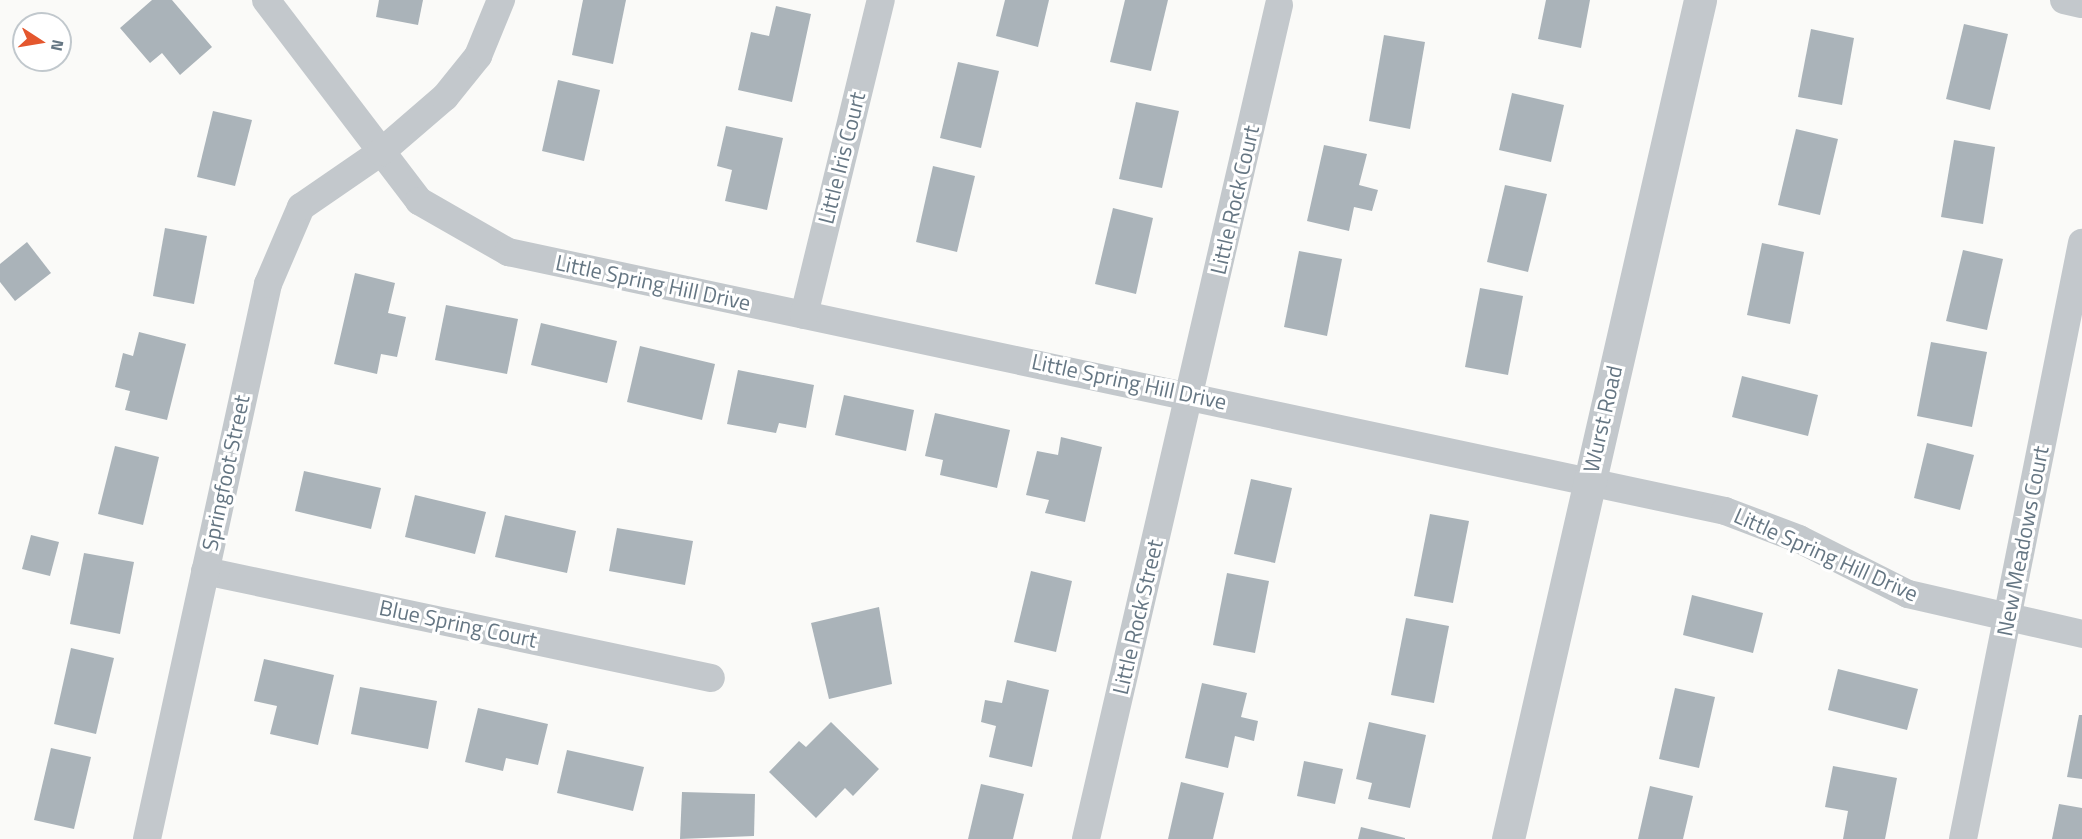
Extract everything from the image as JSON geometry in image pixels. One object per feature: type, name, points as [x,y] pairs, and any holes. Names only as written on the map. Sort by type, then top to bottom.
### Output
[{"type":"street","name":"Little Spring Hill Drive","points":[[266,0],[419,201],[508,252],[1190,395],[1725,511],[1800,539],[1908,594],[2007,619],[2082,634]]},
{"type":"street","name":"Springfoot Street","points":[[147,839],[268,284],[301,207],[381,152],[445,97],[478,56],[501,0]]},
{"type":"street","name":"Little Iris Court","points":[[804,315],[881,0]]},
{"type":"street","name":"Wurst Road","points":[[1508,839],[1700,0]]},
{"type":"street","points":[[2064,0],[2082,4]]},
{"type":"street","name":"Little Rock Court","points":[[1190,395],[1279,4]]},
{"type":"street","name":"New Meadows Court","points":[[1963,839],[2082,243]]},
{"type":"street","name":"Little Rock Street","points":[[1086,839],[1190,395]]},
{"type":"street","name":"Blue Spring Court","points":[[205,571],[711,678]]},
{"type":"building","points":[[152,0],[172,0],[212,47],[180,75],[162,53],[150,63],[120,28]]},
{"type":"building","points":[[379,0],[423,0],[418,25],[376,17]]},
{"type":"building","points":[[583,0],[626,0],[613,64],[572,55]]},
{"type":"building","points":[[1005,0],[1049,0],[1038,47],[996,36]]},
{"type":"building","points":[[1125,0],[1168,0],[1151,71],[1110,62]]},
{"type":"building","points":[[1546,0],[1590,0],[1581,48],[1538,39]]},
{"type":"building","points":[[776,6],[811,14],[792,102],[738,90],[751,32],[769,36]]},
{"type":"building","points":[[1964,24],[2008,34],[1990,110],[1946,99]]},
{"type":"building","points":[[1811,29],[1854,38],[1842,105],[1798,97]]},
{"type":"building","points":[[1384,35],[1425,42],[1410,129],[1369,121]]},
{"type":"building","points":[[958,62],[999,71],[981,148],[940,138]]},
{"type":"building","points":[[558,80],[600,90],[584,161],[542,151]]},
{"type":"building","points":[[1512,93],[1564,105],[1551,162],[1499,150]]},
{"type":"building","points":[[1136,102],[1179,111],[1162,188],[1119,179]]},
{"type":"building","points":[[213,111],[252,120],[235,186],[197,177]]},
{"type":"building","points":[[726,126],[783,138],[767,210],[725,201],[732,170],[717,166]]},
{"type":"building","points":[[1796,129],[1838,139],[1820,215],[1778,205]]},
{"type":"building","points":[[1954,140],[1995,147],[1983,224],[1941,217]]},
{"type":"building","points":[[1324,145],[1367,154],[1359,185],[1378,190],[1372,211],[1354,207],[1349,231],[1307,221]]},
{"type":"building","points":[[933,166],[975,176],[957,252],[916,242]]},
{"type":"building","points":[[1505,185],[1547,194],[1528,272],[1487,262]]},
{"type":"building","points":[[1113,208],[1153,218],[1136,294],[1095,284]]},
{"type":"building","points":[[165,228],[207,236],[194,304],[153,296]]},
{"type":"building","points":[[27,242],[51,273],[15,301],[0,282],[0,264]]},
{"type":"building","points":[[1762,243],[1804,252],[1790,324],[1747,315]]},
{"type":"building","points":[[1963,250],[2003,259],[1987,330],[1946,321]]},
{"type":"building","points":[[1299,251],[1342,259],[1327,336],[1284,327]]},
{"type":"building","points":[[355,273],[395,283],[388,313],[406,317],[397,357],[381,354],[377,374],[334,364]]},
{"type":"building","points":[[1480,288],[1523,296],[1508,375],[1465,367]]},
{"type":"building","points":[[446,305],[518,319],[507,374],[435,360]]},
{"type":"building","points":[[541,323],[617,341],[607,383],[531,365]]},
{"type":"building","points":[[139,332],[186,344],[167,420],[125,410],[130,391],[115,387],[123,353],[133,356]]},
{"type":"building","points":[[1931,342],[1987,352],[1972,427],[1917,416]]},
{"type":"building","points":[[640,346],[715,364],[702,420],[627,402]]},
{"type":"building","points":[[738,370],[814,385],[806,428],[779,423],[776,433],[727,424]]},
{"type":"building","points":[[1742,376],[1818,395],[1808,436],[1732,417]]},
{"type":"building","points":[[844,395],[914,410],[906,451],[835,435]]},
{"type":"building","points":[[935,413],[1010,430],[997,488],[940,475],[943,460],[925,456]]},
{"type":"building","points":[[1061,437],[1102,447],[1085,522],[1045,513],[1049,500],[1026,495],[1037,451],[1058,455]]},
{"type":"building","points":[[1927,443],[1974,455],[1960,510],[1914,498]]},
{"type":"building","points":[[115,446],[159,457],[143,525],[98,514]]},
{"type":"building","points":[[304,471],[381,488],[371,529],[295,511]]},
{"type":"building","points":[[1251,479],[1292,488],[1275,563],[1234,554]]},
{"type":"building","points":[[415,495],[486,512],[475,554],[405,537]]},
{"type":"building","points":[[1430,514],[1469,521],[1453,603],[1414,596]]},
{"type":"building","points":[[505,515],[576,531],[567,573],[495,557]]},
{"type":"building","points":[[617,528],[693,541],[685,585],[609,571]]},
{"type":"building","points":[[31,535],[59,542],[50,576],[22,569]]},
{"type":"building","points":[[84,553],[134,562],[120,634],[70,624]]},
{"type":"building","points":[[1031,571],[1072,581],[1056,652],[1014,642]]},
{"type":"building","points":[[1227,573],[1269,581],[1255,653],[1213,645]]},
{"type":"building","points":[[1692,595],[1763,613],[1753,653],[1683,635]]},
{"type":"building","points":[[879,607],[892,684],[829,699],[811,623]]},
{"type":"building","points":[[1406,618],[1449,626],[1434,703],[1391,695]]},
{"type":"building","points":[[71,648],[114,658],[96,734],[54,724]]},
{"type":"building","points":[[264,659],[334,675],[318,745],[270,734],[277,706],[254,701]]},
{"type":"building","points":[[1838,669],[1918,689],[1907,730],[1828,710]]},
{"type":"building","points":[[1007,680],[1049,690],[1032,767],[989,757],[996,726],[981,722],[985,700],[1002,703]]},
{"type":"building","points":[[1202,683],[1247,693],[1241,717],[1258,721],[1254,741],[1235,736],[1228,768],[1185,758]]},
{"type":"building","points":[[360,687],[437,701],[428,749],[351,734]]},
{"type":"building","points":[[1675,688],[1715,697],[1699,768],[1659,759]]},
{"type":"building","points":[[478,708],[548,724],[538,765],[506,758],[503,771],[465,762]]},
{"type":"building","points":[[2079,715],[2082,715],[2082,779],[2067,777]]},
{"type":"building","points":[[831,722],[879,769],[853,796],[845,788],[816,818],[769,772],[799,741],[806,747]]},
{"type":"building","points":[[1369,722],[1426,735],[1410,808],[1368,799],[1372,783],[1356,779]]},
{"type":"building","points":[[51,748],[91,757],[74,829],[34,820]]},
{"type":"building","points":[[567,750],[644,767],[633,811],[557,793]]},
{"type":"building","points":[[1304,761],[1343,769],[1335,804],[1297,796]]},
{"type":"building","points":[[1833,766],[1897,778],[1885,839],[1843,839],[1848,811],[1825,807]]},
{"type":"building","points":[[1181,782],[1224,793],[1213,839],[1168,839]]},
{"type":"building","points":[[981,784],[1024,794],[1013,839],[968,839]]},
{"type":"building","points":[[1650,786],[1693,796],[1683,839],[1638,839]]},
{"type":"building","points":[[682,792],[755,794],[754,836],[680,839]]},
{"type":"building","points":[[2059,804],[2082,808],[2082,839],[2052,839]]},
{"type":"building","points":[[1361,827],[1405,838],[1405,839],[1358,839]]}]
